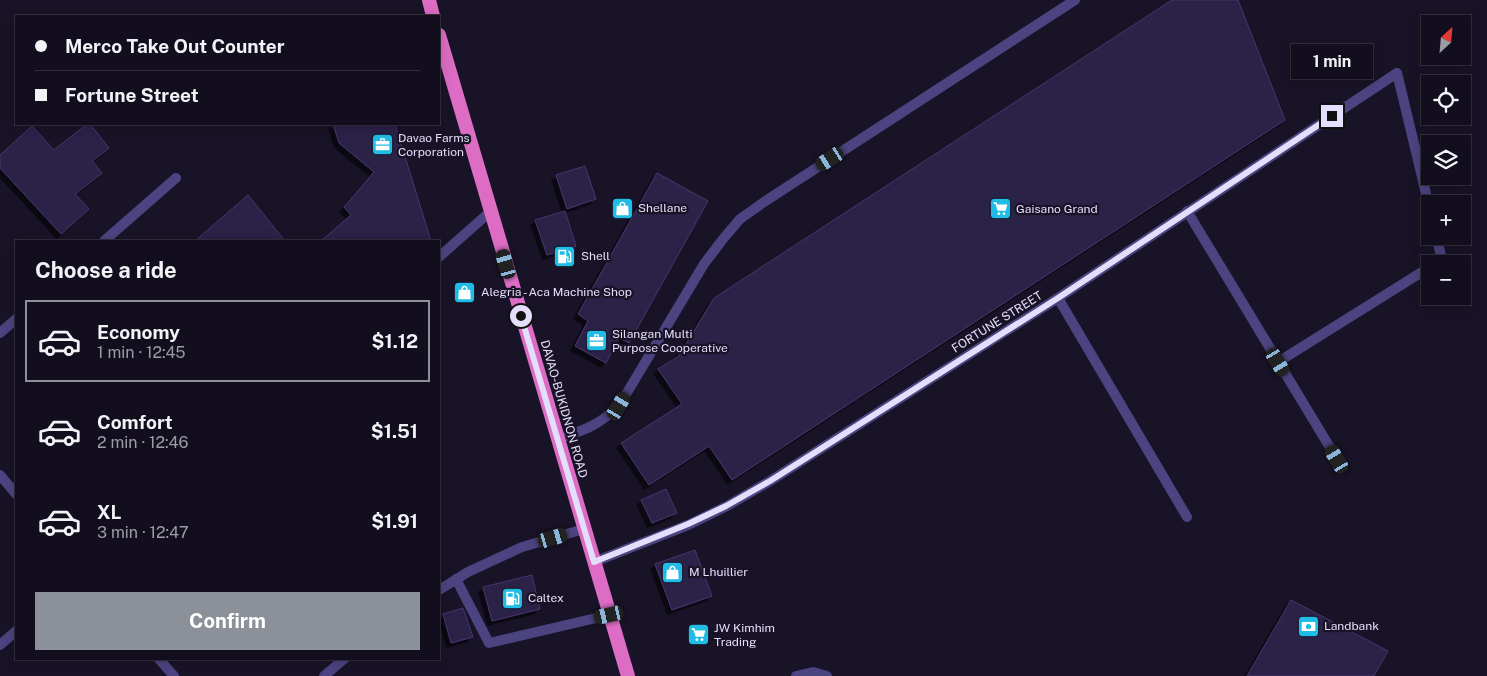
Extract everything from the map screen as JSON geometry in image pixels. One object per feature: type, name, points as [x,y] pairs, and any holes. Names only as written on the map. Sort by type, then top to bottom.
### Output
[{"type":"highway","points":[[429,0],[433,15]]},
{"type":"highway","name":"DAVAO-BUKIDNON ROAD","points":[[440,38],[628,676]]},
{"type":"street","points":[[558,439],[592,427],[619,406],[704,264],[740,219],[1075,0]]},
{"type":"street","name":"FORTUNE STREET","points":[[594,562],[688,524],[726,506],[770,481],[1058,298],[1397,73],[1426,195]]},
{"type":"street","points":[[105,240],[176,178]]},
{"type":"street","points":[[440,256],[491,211]]},
{"type":"street","points":[[1187,211],[1337,459]]},
{"type":"street","points":[[1278,362],[1421,273]]},
{"type":"street","points":[[1058,298],[1186,518]]},
{"type":"street","points":[[0,333],[15,319]]},
{"type":"street","points":[[0,476],[15,493]]},
{"type":"street","points":[[440,589],[468,572],[522,546],[584,529]]},
{"type":"street","points":[[456,579],[489,643],[609,615]]},
{"type":"street","points":[[0,645],[15,632]]},
{"type":"street","points":[[160,660],[174,676]]},
{"type":"street","points":[[324,676],[343,660]]},
{"type":"street","points":[[796,676],[813,672],[827,676]]},
{"type":"building","name":"Gaisano Grand","points":[[1172,0],[1238,0],[1285,120],[732,480],[709,446],[649,485],[621,443],[682,404],[658,369],[678,357],[714,298]]},
{"type":"building","points":[[86,125],[91,125],[109,148],[92,161],[102,173],[75,194],[89,209],[61,234],[0,168],[0,155],[32,126],[54,150]]},
{"type":"building","points":[[333,125],[395,125],[431,240],[322,240],[351,215],[344,207],[374,172],[339,143]]},
{"type":"building","points":[[585,166],[596,199],[567,209],[556,175]]},
{"type":"building","points":[[657,173],[708,201],[629,343],[619,338],[606,363],[575,346],[588,321],[578,314]]},
{"type":"building","points":[[248,195],[284,240],[196,240]]},
{"type":"building","points":[[565,211],[576,246],[547,255],[535,220]]},
{"type":"building","points":[[666,489],[677,513],[652,523],[641,500]]},
{"type":"building","points":[[695,550],[712,596],[672,610],[655,564]]},
{"type":"building","name":"Caltex","points":[[532,575],[540,609],[492,621],[483,587]]},
{"type":"building","name":"Landbank","points":[[1291,600],[1388,651],[1374,676],[1247,676]]},
{"type":"building","points":[[463,608],[473,637],[451,643],[443,614]]},
{"type":"place","name":"Davao Farms Corporation","points":[[382,145]]},
{"type":"place","name":"Shellane","points":[[622,208]]},
{"type":"place","name":"Gaisano Grand","points":[[1000,209]]},
{"type":"place","name":"Shell","points":[[565,256]]},
{"type":"place","name":"Alegria - Aca Machine Shop","points":[[465,292]]},
{"type":"place","name":"Silangan Multi Purpose Cooperative","points":[[596,341]]},
{"type":"place","name":"M Lhuillier","points":[[673,572]]},
{"type":"place","name":"Caltex","points":[[512,598]]},
{"type":"place","name":"Landbank","points":[[1308,626]]},
{"type":"place","name":"JW Kimhim Trading","points":[[698,635]]},
{"type":"route","points":[[521,316],[594,562],[688,524],[726,506],[770,481],[1058,298],[1332,116]]}]
